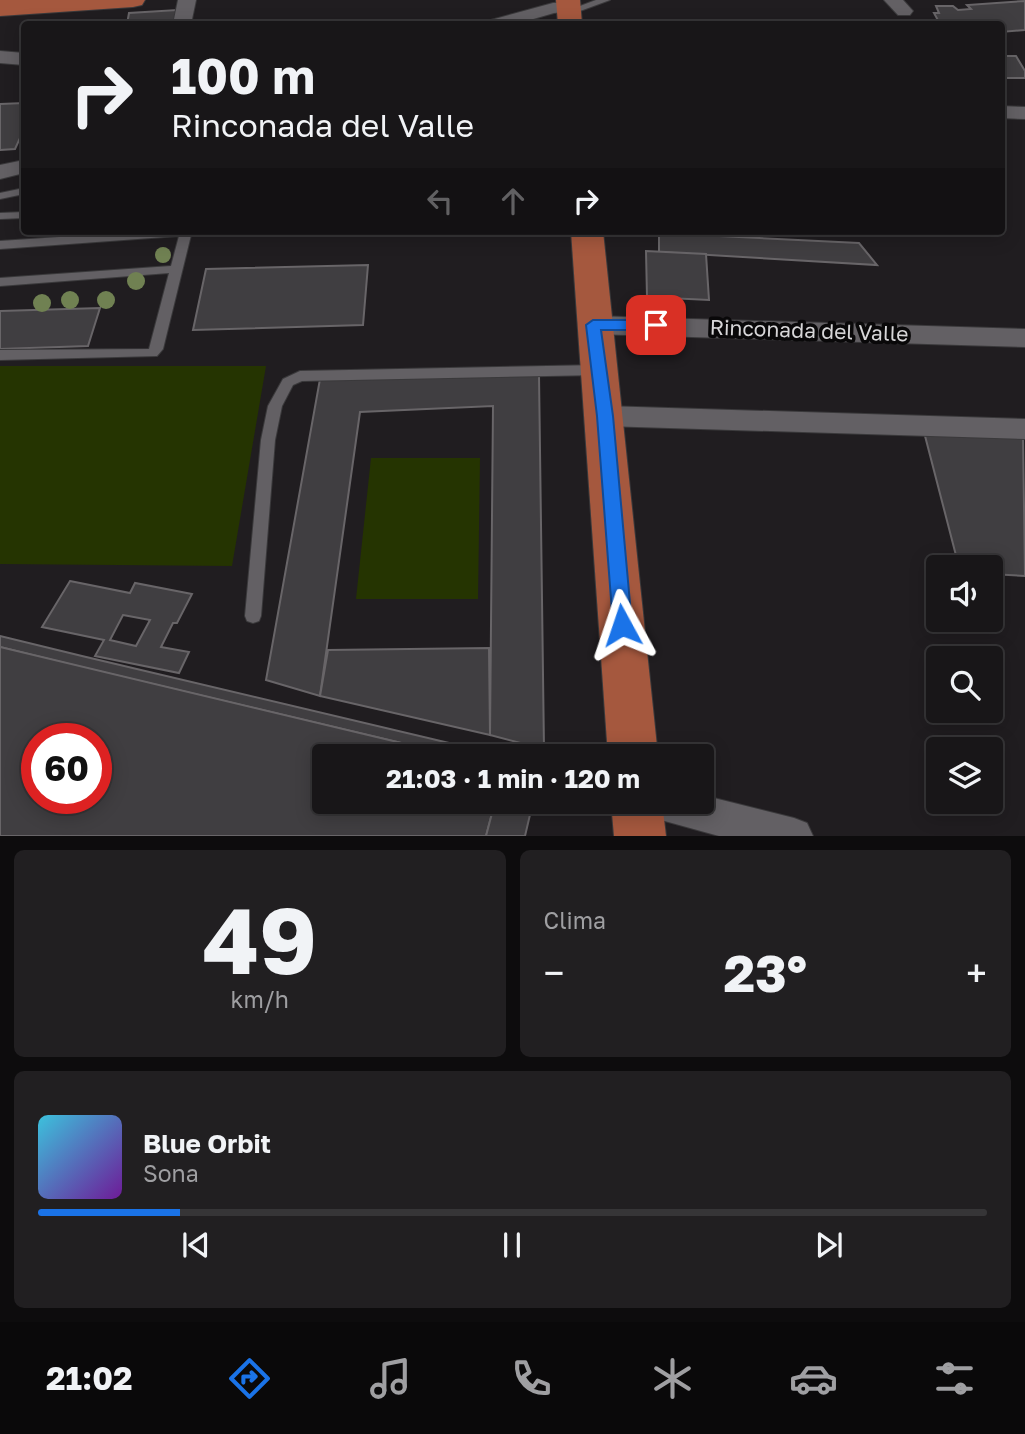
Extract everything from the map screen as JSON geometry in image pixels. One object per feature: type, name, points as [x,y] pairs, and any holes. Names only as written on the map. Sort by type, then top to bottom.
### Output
[{"type":"main road","points":[[0,8],[134,0]]},
{"type":"main road","points":[[587,235],[593,325],[605,416],[632,744]]},
{"type":"main road","points":[[638,814],[640,835]]},
{"type":"street","points":[[183,21],[187,0]]},
{"type":"street","points":[[508,21],[553,8],[569,11]]},
{"type":"street","points":[[0,57],[21,59]]},
{"type":"street","points":[[1005,112],[1025,113]]},
{"type":"street","points":[[0,172],[21,168]]},
{"type":"street","name":"Rinconada del Valle","points":[[593,325],[1025,338]]},
{"type":"street","points":[[605,416],[1025,429]]},
{"type":"street","points":[[706,814],[794,835]]},
{"type":"lane","points":[[569,11],[605,0]]},
{"type":"lane","points":[[0,196],[21,192]]},
{"type":"lane","points":[[0,216],[21,215]]},
{"type":"lane","points":[[0,245],[143,235]]},
{"type":"lane","points":[[0,355],[152,353],[156,349],[185,235]]},
{"type":"lane","points":[[0,282],[177,269]]},
{"type":"lane","points":[[253,616],[268,440],[275,406],[288,383],[300,376],[600,370]]},
{"type":"green space","points":[[0,366],[266,366],[232,566],[0,564]]},
{"type":"green space","points":[[371,458],[480,458],[478,599],[356,599]]},
{"type":"building","points":[[1025,1],[1025,30],[1005,32],[1005,21],[938,21],[934,13],[939,13],[936,6],[953,6],[958,10],[971,9],[967,5]]},
{"type":"building","points":[[177,10],[174,21],[128,21],[129,13]]},
{"type":"building","points":[[1005,56],[1016,56],[1025,71],[1025,78],[1005,78]]},
{"type":"building","points":[[21,103],[21,138],[15,149],[0,150],[0,104]]},
{"type":"building","points":[[659,235],[859,243],[877,265],[659,252]]},
{"type":"building","points":[[646,251],[706,254],[709,300],[647,297]]},
{"type":"building","points":[[368,265],[363,325],[193,330],[206,269]]},
{"type":"building","points":[[100,308],[88,346],[0,349],[0,311]]},
{"type":"building","points":[[539,375],[544,744],[525,744],[490,735],[493,406],[360,412],[320,696],[266,680],[320,379]]},
{"type":"building","points":[[924,432],[1023,436],[1025,576],[1003,575],[1003,555],[956,555]]},
{"type":"building","points":[[70,581],[130,593],[135,583],[192,594],[161,647],[189,652],[179,673],[95,656],[104,640],[42,627]],"holes":[[[123,615],[150,620],[136,646],[110,640]]]},
{"type":"building","points":[[0,636],[454,744],[405,744],[0,647]]},
{"type":"building","points":[[0,647],[406,744],[312,744],[312,814],[492,814],[486,836],[0,836]]},
{"type":"building","points":[[489,648],[490,735],[320,696],[328,650]]},
{"type":"building","points":[[492,814],[530,814],[525,836],[486,836]]},
{"type":"route","points":[[622,625],[605,416],[593,325],[656,325]]}]
